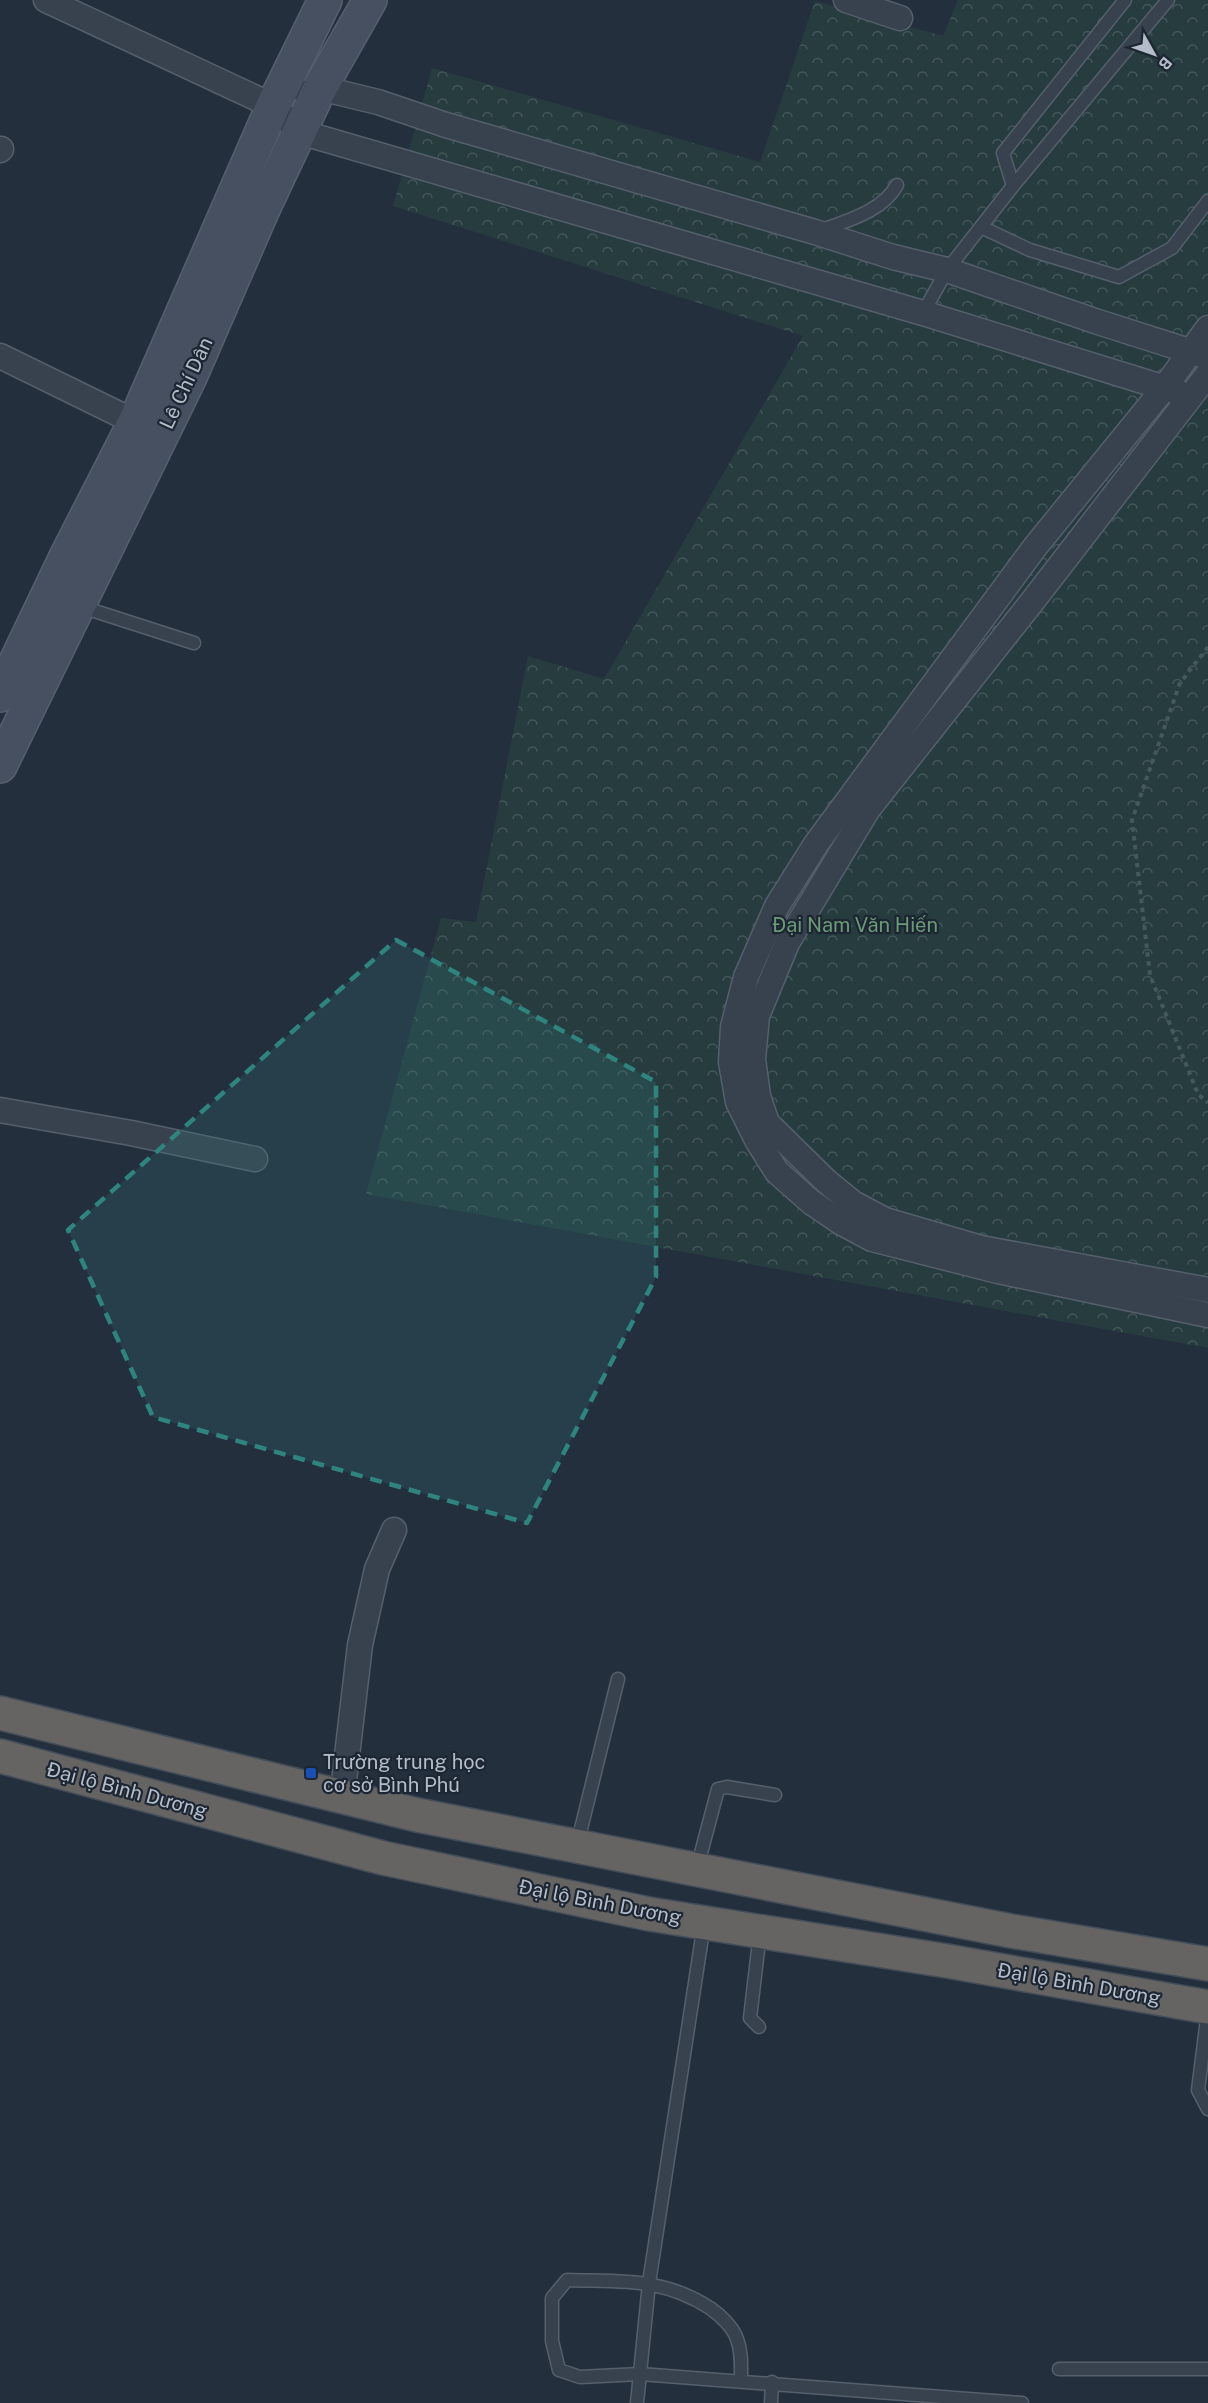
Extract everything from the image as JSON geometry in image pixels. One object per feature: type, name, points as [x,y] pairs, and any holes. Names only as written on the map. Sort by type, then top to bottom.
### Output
[{"type":"highway","name":"Đại lộ Bình Dương","points":[[0,1713],[417,1815],[1011,1931],[1208,1964]]},
{"type":"highway","name":"Đại lộ Bình Dương","points":[[0,1756],[383,1858],[649,1914],[948,1961],[1208,2009]]},
{"type":"highway","points":[[230,1817],[240,1773]]},
{"type":"main road","name":"Lê Chí Dân","points":[[0,695],[66,557],[135,422],[273,106],[325,0]]},
{"type":"main road","name":"Lê Chí Dân","points":[[0,766],[190,377],[263,209],[320,88],[370,0]]},
{"type":"street","points":[[46,0],[273,106],[300,132],[923,313],[1191,396]]},
{"type":"street","points":[[846,0],[900,18]]},
{"type":"street","points":[[273,106],[320,88],[378,102],[446,125],[815,232],[893,257],[947,270],[1199,354]]},
{"type":"street","points":[[1208,328],[1199,354],[1165,387],[1035,547],[816,844],[777,906],[746,977],[733,1027],[731,1062],[738,1102],[757,1140],[777,1172],[811,1202],[842,1223],[872,1239],[998,1271],[1208,1315]]},
{"type":"street","points":[[0,356],[135,422]]},
{"type":"street","points":[[1208,374],[1035,598],[867,808],[787,943],[757,1016],[753,1059],[758,1096],[767,1123],[826,1181],[853,1203],[885,1220],[981,1248],[1208,1290]]},
{"type":"street","points":[[0,1110],[131,1133],[255,1159]]},
{"type":"street","points":[[342,1798],[360,1645],[377,1569],[394,1530]]},
{"type":"lane","points":[[1013,186],[1003,153],[1125,0]]},
{"type":"lane","points":[[923,313],[947,270],[1013,186],[1168,0]]},
{"type":"lane","points":[[815,232],[875,208],[894,191],[897,185]]},
{"type":"lane","points":[[981,227],[1030,250],[1119,277],[1172,248],[1208,201]]},
{"type":"lane","points":[[78,606],[194,643]]},
{"type":"lane","points":[[576,1846],[618,1678]]},
{"type":"lane","points":[[697,1869],[718,1789],[726,1787],[775,1795]]},
{"type":"lane","points":[[637,2403],[649,2283],[704,1923]]},
{"type":"lane","points":[[759,2027],[750,2018],[760,1932]]},
{"type":"lane","points":[[1208,2009],[1198,2090],[1208,2109]]},
{"type":"lane","points":[[741,2380],[742,2356],[737,2336],[719,2314],[669,2287],[649,2283],[567,2280],[552,2298],[552,2341],[559,2370],[580,2377],[640,2374],[772,2382],[1022,2403]]},
{"type":"lane","points":[[1059,2369],[1208,2369]]},
{"type":"lane","points":[[771,2403],[772,2382]]},
{"type":"path","points":[[1208,646],[1180,683],[1132,820],[1150,975],[1198,1094],[1208,1103]]},
{"type":"highlighted area","points":[[396,940],[656,1082],[656,1277],[527,1523],[153,1417],[68,1230]]},
{"type":"green space","name":"Đại Nam Văn Hiến","points":[[958,0],[1208,0],[1208,1348],[366,1194],[441,918],[476,922],[528,656],[604,679],[803,336],[393,206],[432,68],[760,162],[815,1],[943,36]]},
{"type":"place","name":"Trường trung học cơ sở Bình Phú","points":[[311,1773]]}]
